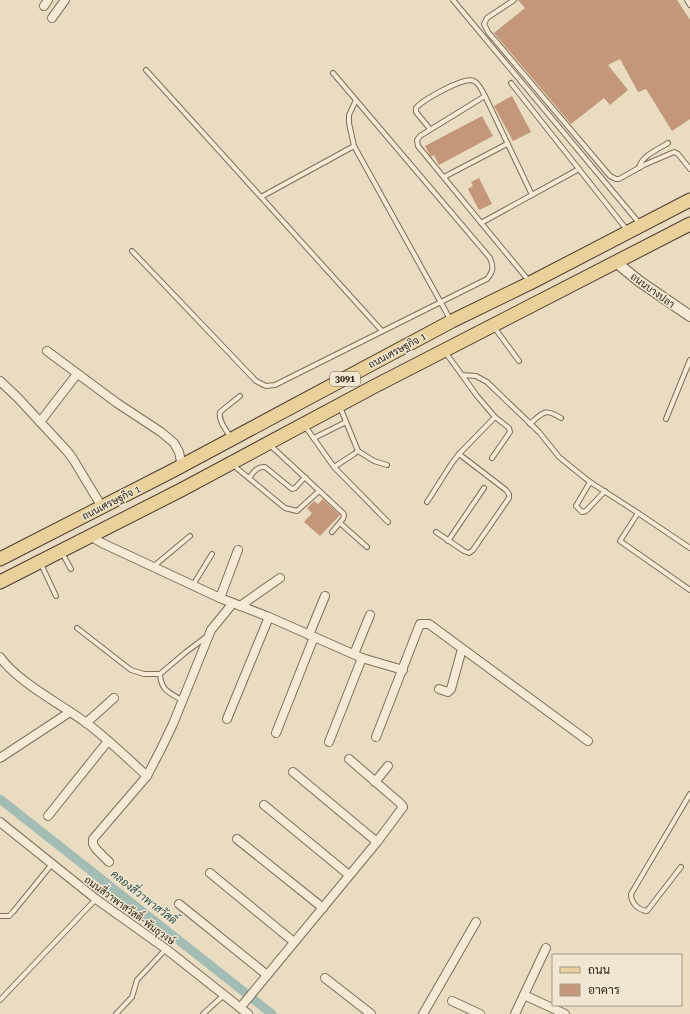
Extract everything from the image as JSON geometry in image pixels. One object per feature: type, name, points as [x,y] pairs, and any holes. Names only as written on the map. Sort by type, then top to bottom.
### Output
[{"type":"main road","name":"ถนนเศรษฐกิจ 1","points":[[0,559],[182,466],[452,321],[530,283],[690,200]]},
{"type":"main road","name":"ถนนเศรษฐกิจ 1","points":[[0,582],[231,463],[444,350],[688,227]]},
{"type":"main road","points":[[607,243],[617,262]]},
{"type":"main road","points":[[562,266],[571,285]]},
{"type":"street","points":[[52,18],[65,0]]},
{"type":"street","name":"ถนนบางปลา","points":[[617,262],[639,281],[690,316]]},
{"type":"street","points":[[47,351],[117,403],[161,432],[174,443],[180,452],[182,466]]},
{"type":"street","points":[[40,422],[77,374]]},
{"type":"street","points":[[0,383],[18,398],[74,459],[102,507]]},
{"type":"street","points":[[90,536],[220,598],[269,617],[362,658],[403,670]]},
{"type":"street","points":[[220,598],[238,550]]},
{"type":"street","points":[[109,862],[96,849],[93,844],[93,839],[148,776],[162,750],[208,636],[216,624],[237,604],[280,578]]},
{"type":"street","points":[[276,733],[312,636],[325,596]]},
{"type":"street","points":[[354,654],[370,615]]},
{"type":"street","points":[[227,718],[269,617]]},
{"type":"street","points":[[376,737],[420,624],[429,624],[588,741]]},
{"type":"street","points":[[439,689],[448,692],[451,689],[462,649]]},
{"type":"street","points":[[329,742],[362,658]]},
{"type":"street","points":[[1,663],[86,723],[148,776]]},
{"type":"street","points":[[86,723],[114,698]]},
{"type":"street","points":[[0,758],[70,712]]},
{"type":"street","points":[[48,816],[108,741]]},
{"type":"street","points":[[242,1005],[377,842],[403,807],[349,759]]},
{"type":"street","points":[[375,782],[388,766]]},
{"type":"street","points":[[293,772],[377,842]]},
{"type":"street","points":[[264,805],[349,875]]},
{"type":"street","name":"ถนนสี่วาพาสวัสดิ์-พันธุวงษ์","points":[[0,822],[96,899],[166,949],[224,995],[242,1005],[248,1014]]},
{"type":"street","points":[[237,839],[323,908]]},
{"type":"street","points":[[210,873],[294,942]]},
{"type":"street","points":[[178,904],[267,975]]},
{"type":"street","points":[[423,1014],[476,922]]},
{"type":"street","points":[[515,1014],[546,948]]},
{"type":"street","points":[[325,978],[372,1014]]},
{"type":"street","points":[[524,995],[565,1014]]},
{"type":"street","points":[[452,1001],[480,1014]]},
{"type":"lane","points":[[453,0],[641,226]]},
{"type":"lane","points":[[514,0],[487,18],[484,24],[488,32],[610,176],[620,179],[639,168],[674,152],[678,154],[690,169]]},
{"type":"lane","points":[[687,0],[690,5]]},
{"type":"lane","points":[[146,70],[382,331]]},
{"type":"lane","points":[[132,251],[256,381],[266,386],[275,385],[486,280],[491,275],[493,266],[490,258],[334,73]]},
{"type":"lane","points":[[430,130],[416,112],[416,108],[418,106],[457,83],[471,80],[478,84],[532,195]]},
{"type":"lane","points":[[511,83],[629,232]]},
{"type":"lane","points":[[485,96],[420,136],[417,140],[418,146],[530,283]]},
{"type":"lane","points":[[356,100],[349,115],[349,123],[354,146],[452,321]]},
{"type":"lane","points":[[639,168],[642,161],[646,157],[668,143]]},
{"type":"lane","points":[[444,177],[507,144]]},
{"type":"lane","points":[[261,197],[354,146]]},
{"type":"lane","points":[[481,223],[579,169]]},
{"type":"lane","points":[[492,326],[519,361]]},
{"type":"lane","points":[[444,350],[495,418],[509,428],[510,432],[492,458]]},
{"type":"lane","points":[[666,419],[690,360]]},
{"type":"lane","points":[[462,375],[476,376],[487,382],[539,432],[559,457],[590,482],[690,548]]},
{"type":"lane","points":[[232,439],[220,420],[219,415],[220,412],[240,396]]},
{"type":"lane","points":[[340,405],[358,451],[374,461],[387,465]]},
{"type":"lane","points":[[530,424],[541,414],[546,412],[552,412],[561,418]]},
{"type":"lane","points":[[427,502],[459,454],[495,418]]},
{"type":"lane","points":[[314,438],[346,422]]},
{"type":"lane","points":[[304,424],[334,467],[388,522]]},
{"type":"lane","points":[[268,443],[344,515],[343,519],[332,532]]},
{"type":"lane","points":[[334,467],[358,451]]},
{"type":"lane","points":[[436,532],[469,553],[473,550],[509,498],[509,494],[506,490],[459,454]]},
{"type":"lane","points":[[231,463],[285,508],[291,510],[297,511],[319,490]]},
{"type":"lane","points":[[249,478],[259,467],[264,466],[292,489],[295,488],[305,477]]},
{"type":"lane","points":[[590,482],[576,506],[582,512],[586,511],[605,491]]},
{"type":"lane","points":[[448,541],[484,488]]},
{"type":"lane","points":[[638,513],[620,541],[690,590]]},
{"type":"lane","points":[[340,523],[367,547]]},
{"type":"lane","points":[[153,567],[190,536]]},
{"type":"lane","points":[[61,551],[71,569]]},
{"type":"lane","points":[[192,585],[212,554]]},
{"type":"lane","points":[[40,562],[56,596]]},
{"type":"lane","points":[[77,628],[131,670],[144,674],[160,674],[208,636]]},
{"type":"lane","points":[[160,674],[163,687],[182,700]]},
{"type":"lane","points":[[681,867],[651,908],[647,911],[634,904],[631,900],[631,894],[690,794]]},
{"type":"lane","points":[[0,916],[9,916],[13,912],[52,864]]},
{"type":"lane","points":[[0,1000],[96,899]]},
{"type":"lane","points":[[116,1014],[132,997],[137,980],[166,949]]},
{"type":"lane","points":[[203,1014],[224,995]]},
{"type":"building","points":[[518,0],[677,0],[690,20],[690,119],[672,131],[646,89],[638,92],[620,59],[608,65],[628,90],[610,105],[604,98],[571,124],[494,33],[525,8]]},
{"type":"building","points":[[512,96],[531,132],[513,141],[494,106]]},
{"type":"building","points":[[482,116],[493,136],[439,165],[434,155],[431,157],[425,146]]},
{"type":"building","points":[[479,178],[492,204],[479,210],[468,189],[473,186],[471,182]]},
{"type":"building","points":[[323,499],[340,515],[320,536],[304,522],[312,513],[307,508],[314,501],[318,504]]},
{"type":"waterway","name":"คลองสี่วาพาสวัสดิ์","points":[[0,799],[272,1014]]}]
